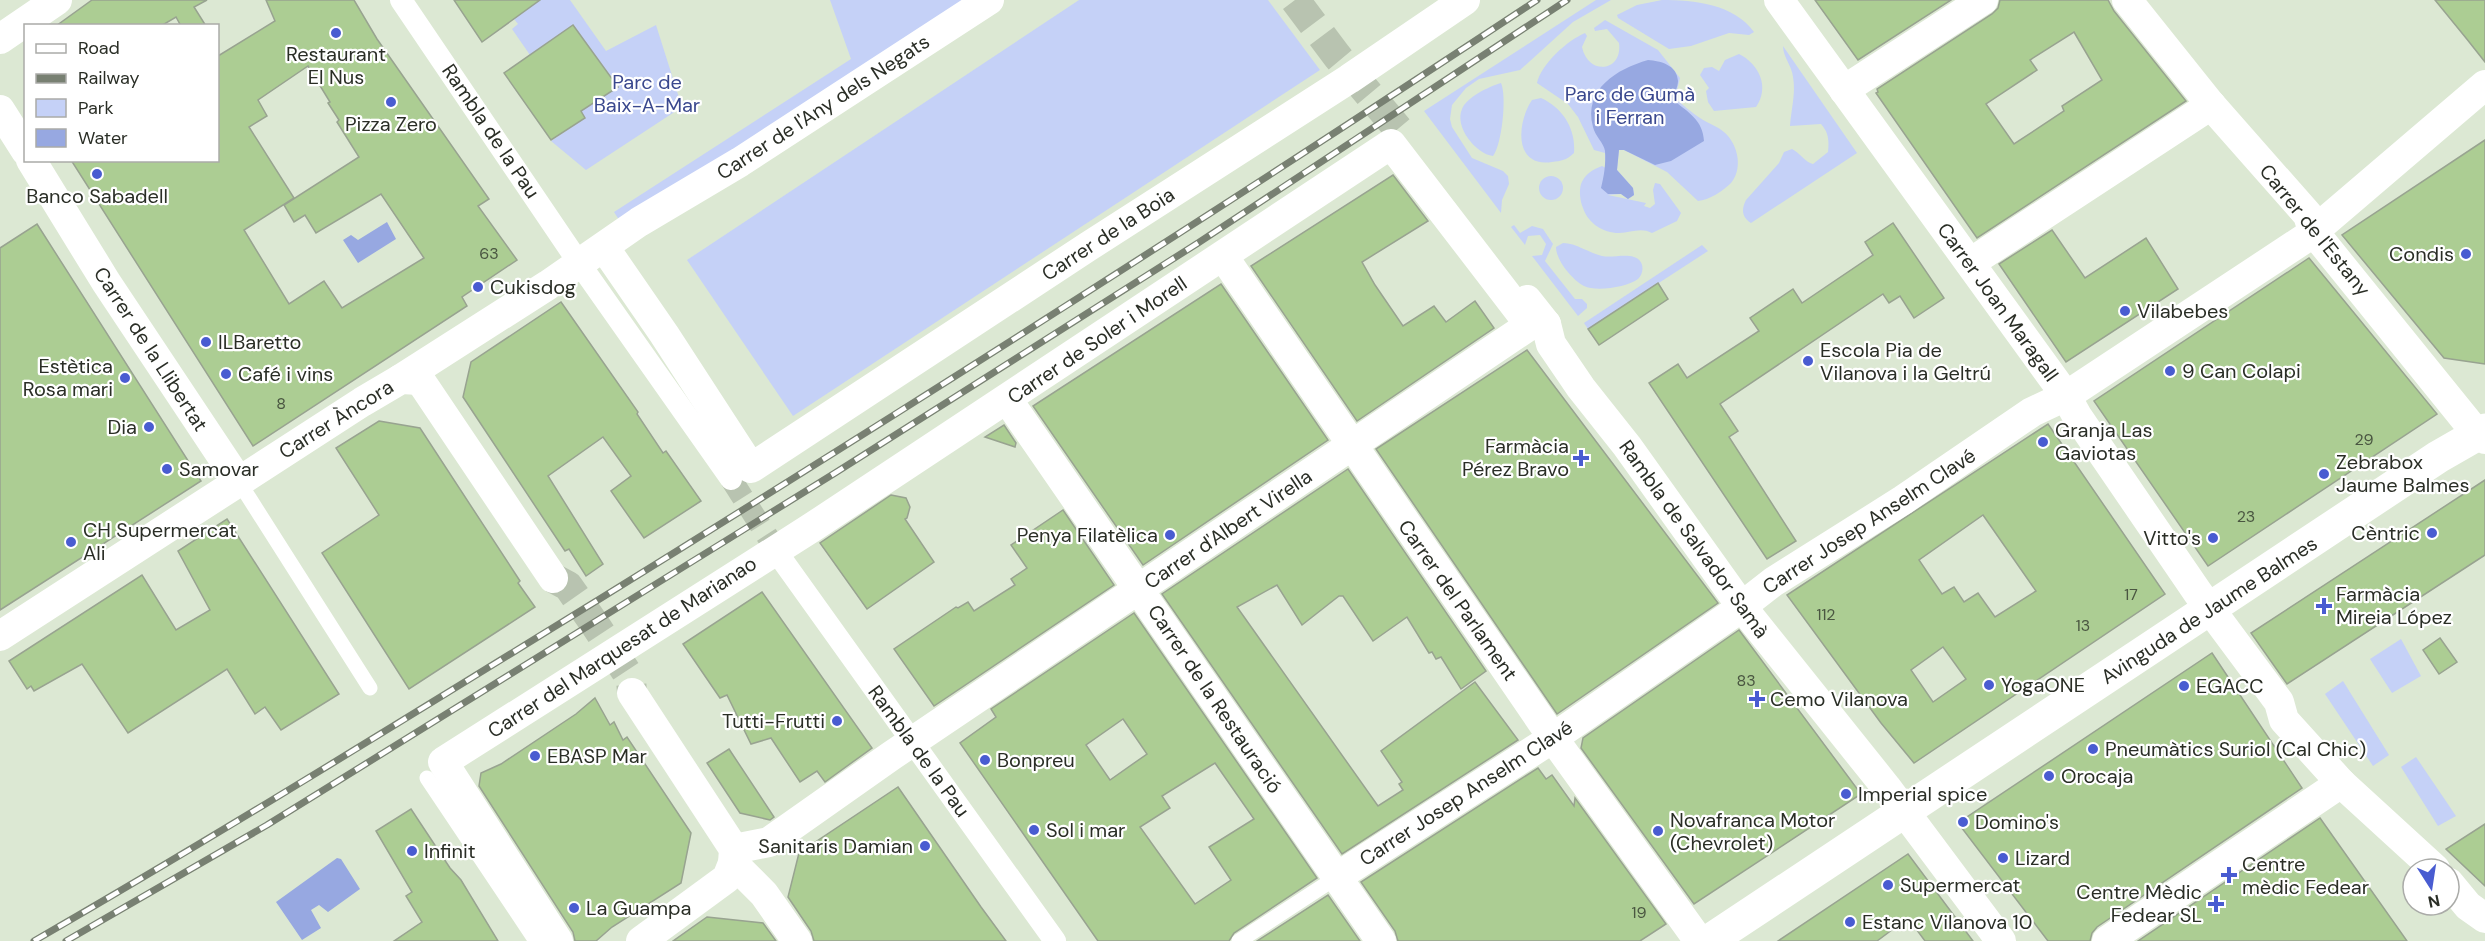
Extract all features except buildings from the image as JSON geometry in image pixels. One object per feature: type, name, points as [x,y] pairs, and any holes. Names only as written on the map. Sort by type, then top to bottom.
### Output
[{"type":"street","points":[[0,39],[57,0]]},
{"type":"street","name":"Rambla de la Pau","points":[[401,0],[579,263],[741,473]]},
{"type":"street","name":"Carrer de l'Any dels Negats","points":[[604,246],[740,162],[989,0]]},
{"type":"street","name":"Carrer de la Boia","points":[[741,473],[1349,79],[1465,0]]},
{"type":"street","name":"Carrer Joan Maragall","points":[[1779,0],[2066,396],[2077,416],[2210,609],[2279,702],[2283,720],[2341,783],[2422,857]]},
{"type":"street","points":[[1844,90],[1983,0]]},
{"type":"street","name":"Carrer de l'Estany","points":[[2127,0],[2211,105],[2308,215],[2313,231],[2483,434]]},
{"type":"street","name":"Carrer Josep Anselm Clavé","points":[[1337,877],[1554,738],[1742,607],[1773,582],[1903,500],[2032,412],[2066,396],[2313,231],[2485,85]]},
{"type":"street","points":[[1970,263],[2211,105]]},
{"type":"street","points":[[0,110],[24,148]]},
{"type":"street","name":"Carrer de Soler i Morell","points":[[802,534],[1223,256],[1395,137]]},
{"type":"street","name":"Rambla de Salvador Samà","points":[[1395,137],[1538,324],[1581,388],[1627,446],[1675,516],[1726,581],[1742,607],[1904,812],[2001,941]]},
{"type":"street","name":"Carrer de la Llibertat","points":[[32,162],[106,282],[239,482]]},
{"type":"street","points":[[579,263],[604,246],[664,334],[741,473]]},
{"type":"street","name":"Carrer del Parlament","points":[[1223,256],[1554,738],[1699,941]]},
{"type":"street","name":"Carrer Àncora","points":[[0,636],[239,482],[415,374],[579,263]]},
{"type":"street","name":"Carrer d'Albert Virella","points":[[731,863],[769,842],[912,741],[1139,588],[1538,324]]},
{"type":"street","points":[[415,374],[553,578]]},
{"type":"street","name":"Carrer de la Restauració","points":[[1007,399],[1381,941]]},
{"type":"street","name":"Avinguda de Jaume Balmes","points":[[1709,941],[1904,812],[1921,798],[2438,457],[2483,434]]},
{"type":"street","name":"Carrer del Marquesat de Marianao","points":[[435,770],[802,534]]},
{"type":"street","name":"Rambla de la Pau","points":[[783,561],[1055,941]]},
{"type":"street","points":[[632,693],[731,863],[764,894],[797,941]]},
{"type":"street","points":[[435,770],[558,941]]},
{"type":"street","points":[[2107,941],[2341,783]]},
{"type":"street","points":[[641,941],[731,863]]},
{"type":"street","points":[[2461,898],[2468,906],[2485,918]]},
{"type":"street","points":[[2474,941],[2485,935]]},
{"type":"lane","name":"Carrer de la Llibertat","points":[[239,482],[370,688]]},
{"type":"lane","points":[[435,770],[536,941]]},
{"type":"lane","name":"Carrer Josep Anselm Clavé","points":[[1239,941],[1337,877]]},
{"type":"green space","name":"Parc de Baix-A-Mar","points":[[540,0],[570,0],[606,51],[656,25],[682,107],[586,170],[551,141],[585,118],[581,111],[618,86],[573,25],[530,55],[512,29],[518,24],[514,19]]},
{"type":"green space","name":"Parc de Baix-A-Mar","points":[[830,0],[963,0],[621,223],[614,212],[851,59]]},
{"type":"green space","points":[[1079,0],[1268,0],[1320,70],[793,416],[687,260]]},
{"type":"green space","name":"Parc de Gumà i Ferran","points":[[1596,0],[1611,0],[1573,22],[1520,70],[1479,79],[1466,88],[1452,105],[1450,119],[1452,127],[1472,158],[1503,171],[1508,176],[1509,184],[1502,200],[1501,213],[1424,111]]},
{"type":"green space","name":"Parc de Gumà i Ferran","points":[[1662,0],[1700,3],[1725,10],[1736,15],[1754,32],[1749,35],[1729,33],[1691,46],[1669,49],[1618,18],[1617,15],[1637,5]]},
{"type":"green space","name":"Parc de Gumà i Ferran","points":[[1605,20],[1658,50],[1680,78],[1675,98],[1697,116],[1725,133],[1732,141],[1737,153],[1737,172],[1731,183],[1716,195],[1698,201],[1667,172],[1624,150],[1619,150],[1617,170],[1633,188],[1634,195],[1628,199],[1621,194],[1608,195],[1646,203],[1644,206],[1650,208],[1655,204],[1653,190],[1655,183],[1660,184],[1681,213],[1677,221],[1652,233],[1639,230],[1613,233],[1597,226],[1588,218],[1581,202],[1581,184],[1592,171],[1602,166],[1606,168],[1605,153],[1594,150],[1578,117],[1568,104],[1537,83],[1549,61],[1571,41],[1585,33],[1587,36],[1582,47],[1585,56],[1597,66],[1611,65],[1619,53],[1619,43],[1607,29],[1595,31],[1594,28]]},
{"type":"green space","points":[[1783,46],[1857,153],[1751,223],[1743,213],[1746,200],[1779,163],[1784,152],[1792,149],[1813,164],[1828,152],[1828,137],[1821,124],[1790,126],[1794,83]]},
{"type":"green space","name":"Parc de Gumà i Ferran","points":[[1739,54],[1757,70],[1762,84],[1760,99],[1756,107],[1714,111],[1708,102],[1706,91],[1709,88],[1700,75],[1704,68],[1712,67],[1719,71],[1725,60]]},
{"type":"green space","points":[[1501,83],[1504,98],[1503,120],[1499,142],[1493,156],[1480,150],[1468,138],[1460,116],[1462,109],[1473,97]]},
{"type":"green space","name":"Parc de Gumà i Ferran","points":[[1541,98],[1562,113],[1573,136],[1574,153],[1564,160],[1539,162],[1530,158],[1525,151],[1521,131],[1523,120],[1532,100]]},
{"type":"green space","name":"Parc de Gumà i Ferran","points":[[1551,176],[1560,179],[1563,188],[1560,197],[1551,200],[1542,197],[1539,188],[1542,179]]},
{"type":"green space","points":[[1514,225],[1520,233],[1532,226],[1543,229],[1553,244],[1545,261],[1575,299],[1582,299],[1587,304],[1587,308],[1578,316],[1532,256],[1542,255],[1546,244],[1540,235],[1528,236],[1525,245],[1511,227]]},
{"type":"green space","points":[[1563,243],[1602,256],[1634,257],[1642,263],[1642,273],[1633,282],[1620,286],[1604,289],[1589,288],[1577,282],[1565,269],[1556,247]]},
{"type":"green space","points":[[1702,245],[1708,251],[1588,329],[1584,323]]},
{"type":"green space","points":[[2401,639],[2421,676],[2392,693],[2370,659]]},
{"type":"green space","points":[[2343,681],[2389,755],[2373,766],[2325,694]]},
{"type":"green space","points":[[2416,757],[2456,816],[2438,826],[2401,767]]},
{"type":"water","points":[[1648,60],[1663,63],[1675,71],[1678,81],[1673,100],[1698,122],[1704,141],[1671,161],[1655,165],[1624,150],[1619,150],[1617,170],[1633,188],[1634,195],[1628,199],[1621,194],[1608,194],[1601,188],[1605,151],[1594,130],[1591,114],[1593,102],[1605,83],[1625,69]]},
{"type":"water","points":[[387,222],[396,239],[358,263],[343,240],[351,235],[358,240]]},
{"type":"water","points":[[337,858],[341,859],[360,889],[328,912],[319,905],[311,910],[321,928],[302,940],[276,902]]},
{"type":"tunnel","points":[[1295,0],[1337,56],[1399,130]]},
{"type":"tunnel","points":[[731,479],[783,561]]},
{"type":"tunnel","points":[[553,578],[568,586],[596,626],[631,679],[632,693]]},
{"type":"railway","points":[[34,941],[318,772],[598,600],[1187,228],[1537,0]]},
{"type":"railway","points":[[66,941],[267,825],[835,473],[1198,243],[1567,0]]},
{"type":"place","name":"Restaurant El Nus","points":[[336,33]]},
{"type":"place","name":"Pizza Zero","points":[[391,102]]},
{"type":"place","name":"Banco Sabadell","points":[[97,174]]},
{"type":"place","name":"Condis","points":[[2466,254]]},
{"type":"place","name":"Cukisdog","points":[[478,287]]},
{"type":"place","name":"Vilabebes","points":[[2125,311]]},
{"type":"place","name":"ILBaretto","points":[[206,342]]},
{"type":"place","name":"Escola Pia de Vilanova i la Geltrú","points":[[1808,361]]},
{"type":"place","name":"9 Can Colapi","points":[[2170,371]]},
{"type":"place","name":"Café i vins","points":[[226,374]]},
{"type":"place","name":"Estètica Rosa mari","points":[[125,378]]},
{"type":"place","name":"Dia","points":[[149,427]]},
{"type":"place","name":"Granja Las Gaviotas","points":[[2043,442]]},
{"type":"place","name":"Farmàcia Pérez Bravo","points":[[1581,458]]},
{"type":"place","name":"Samovar","points":[[167,469]]},
{"type":"place","name":"Zebrabox Jaume Balmes","points":[[2324,474]]},
{"type":"place","name":"Cèntric","points":[[2432,533]]},
{"type":"place","name":"Penya Filatèlica","points":[[1170,535]]},
{"type":"place","name":"Vitto's","points":[[2213,538]]},
{"type":"place","name":"CH Supermercat Ali","points":[[71,542]]},
{"type":"place","name":"Farmàcia Mireia López","points":[[2324,606]]},
{"type":"place","name":"YogaONE","points":[[1989,685]]},
{"type":"place","name":"EGACC","points":[[2184,686]]},
{"type":"place","name":"Cemo Vilanova","points":[[1757,699]]},
{"type":"place","name":"Tutti-Frutti","points":[[837,721]]},
{"type":"place","name":"Pneumàtics Suriol (Cal Chic)","points":[[2093,749]]},
{"type":"place","name":"EBASP Mar","points":[[535,756]]},
{"type":"place","name":"Bonpreu","points":[[985,760]]},
{"type":"place","name":"Orocaja","points":[[2049,776]]},
{"type":"place","name":"Imperial spice","points":[[1846,794]]},
{"type":"place","name":"Domino's","points":[[1963,822]]},
{"type":"place","name":"Sol i mar","points":[[1034,830]]},
{"type":"place","name":"Novafranca Motor (Chevrolet)","points":[[1658,831]]},
{"type":"place","name":"Sanitaris Damian","points":[[925,846]]},
{"type":"place","name":"Infinit","points":[[412,851]]},
{"type":"place","name":"Lizard","points":[[2003,858]]},
{"type":"place","name":"Centre mèdic Fedear","points":[[2229,875]]},
{"type":"place","name":"Supermercat","points":[[1888,885]]},
{"type":"place","name":"Centre Mèdic Fedear SL","points":[[2216,904]]},
{"type":"place","name":"La Guampa","points":[[574,908]]},
{"type":"place","name":"Estanc Vilanova 10","points":[[1850,922]]}]
